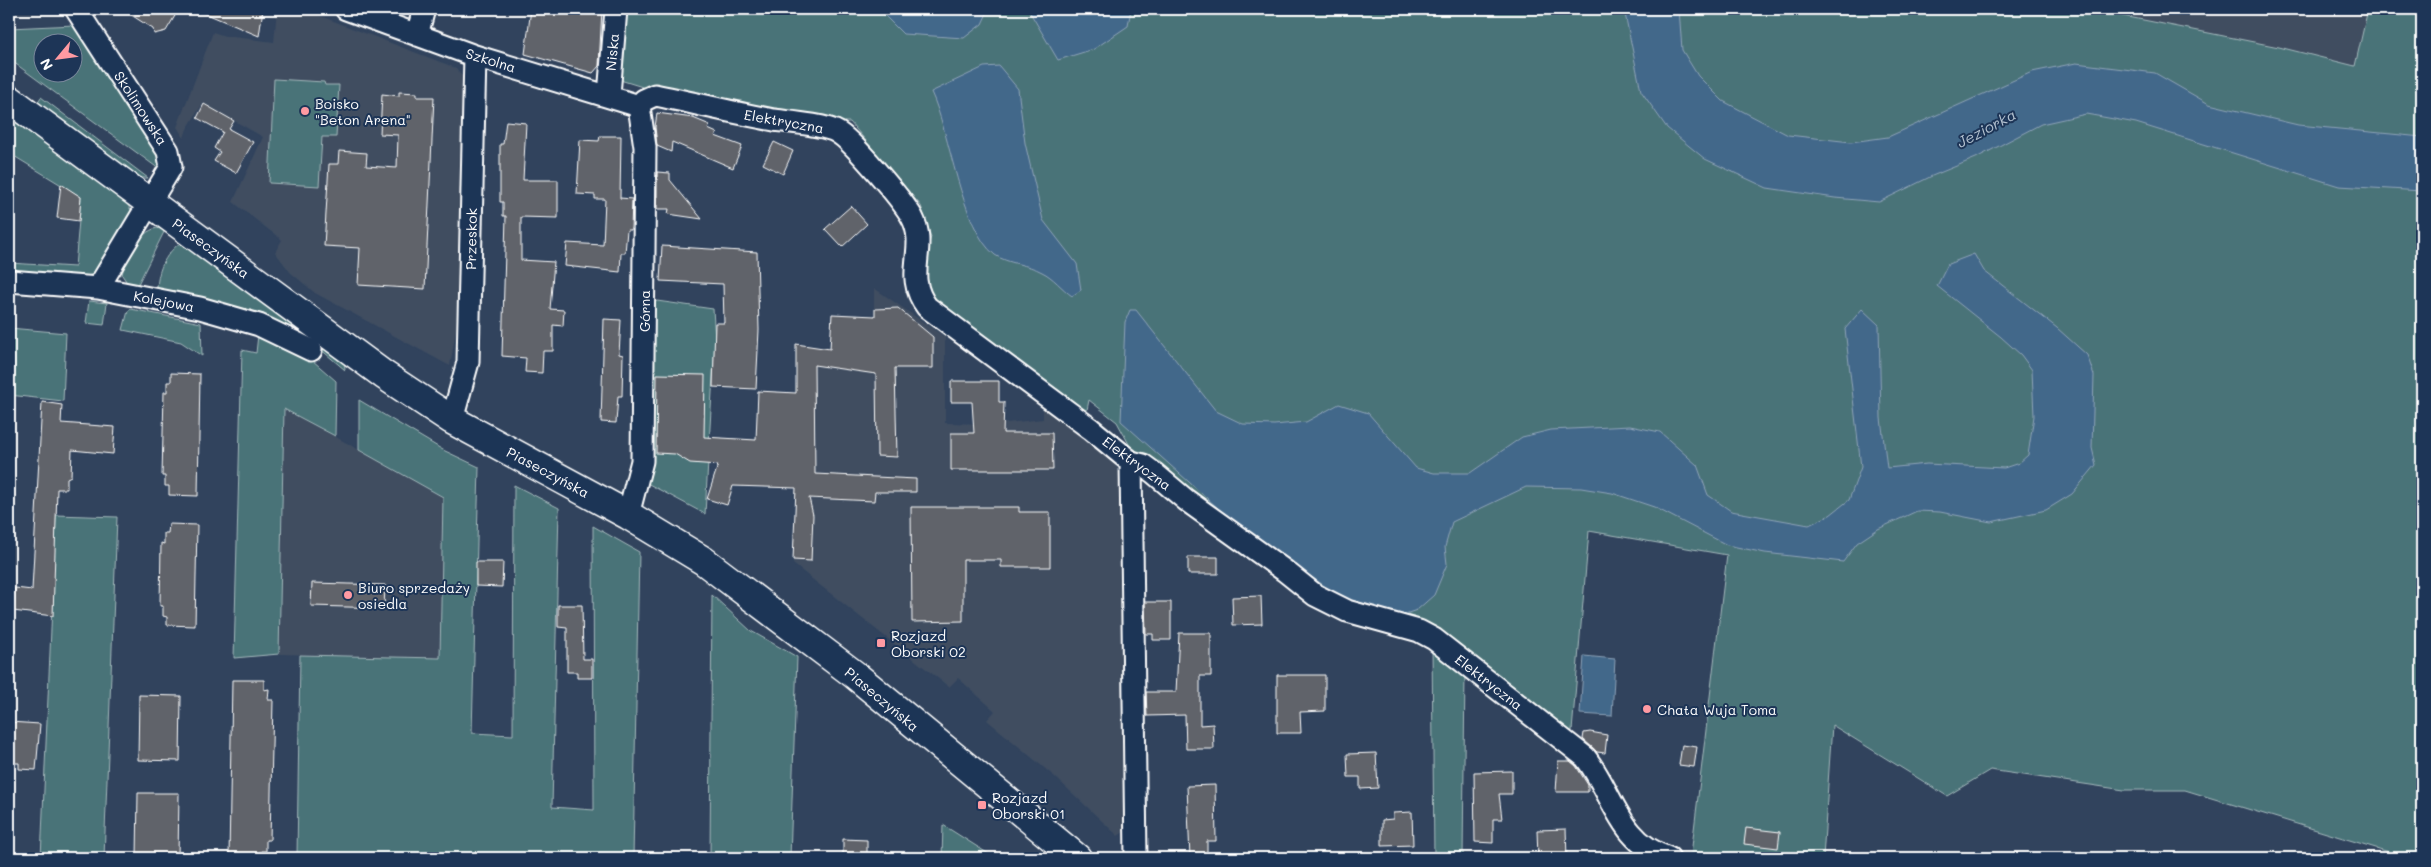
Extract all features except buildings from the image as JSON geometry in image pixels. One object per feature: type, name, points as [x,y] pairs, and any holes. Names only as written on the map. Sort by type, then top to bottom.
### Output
[{"type":"main road","name":"Piaseczyńska","points":[[9,98],[384,375],[452,420],[628,516],[704,561],[855,675],[1077,858]]},
{"type":"street","name":"Skolimowska","points":[[76,9],[168,151],[171,167],[98,288]]},
{"type":"street","name":"Szkolna","points":[[346,9],[475,56],[639,106]]},
{"type":"street","points":[[418,35],[424,9]]},
{"type":"street","name":"Niska","points":[[608,95],[616,9]]},
{"type":"street","name":"Przeskok","points":[[452,420],[468,362],[475,56]]},
{"type":"street","name":"Elektryczna","points":[[639,106],[644,100],[655,95],[752,116],[835,130],[849,140],[911,215],[920,237],[914,272],[919,297],[926,307],[1091,429],[1131,462],[1143,465],[1186,500],[1332,606],[1419,631],[1434,639],[1585,758],[1597,773],[1614,810],[1635,837],[1661,856],[1669,858]]},
{"type":"street","name":"Górna","points":[[628,516],[642,461],[645,147],[639,106]]},
{"type":"street","name":"Kolejowa","points":[[9,281],[98,288],[200,308],[259,325],[311,350]]},
{"type":"street","points":[[1131,462],[1136,858]]},
{"type":"shaded area","points":[[277,9],[302,9],[456,68],[465,80],[457,325],[450,366],[315,293],[290,272],[275,252],[282,240],[233,202],[263,137],[203,103],[187,129],[184,138],[177,127],[213,32],[225,36],[274,42]]},
{"type":"shaded area","points":[[2088,9],[2368,9],[2356,66],[2279,47]]},
{"type":"shaded area","points":[[874,288],[945,337],[945,423],[998,424],[1043,419],[1043,407],[1112,459],[1122,478],[1127,830],[1118,836],[1055,777],[987,720],[995,711],[958,678],[949,687],[793,564],[796,468],[796,344],[874,358]]},
{"type":"shaded area","points":[[284,408],[443,497],[440,658],[279,654]]},
{"type":"green space","points":[[620,9],[2088,9],[2279,47],[2355,66],[2368,9],[2422,9],[2422,858],[2394,858],[2389,852],[2185,790],[2124,790],[1990,770],[1947,796],[1832,725],[1823,858],[1719,858],[1691,855],[1727,555],[1589,531],[1572,731],[1564,737],[1431,633],[1323,598],[1157,471],[1140,453],[1130,446],[1117,422],[1089,400],[1086,415],[937,308],[928,294],[925,256],[931,237],[921,206],[850,122],[834,122],[649,89],[617,79]]},
{"type":"green space","points":[[75,25],[79,32],[32,32],[32,76],[9,59],[9,28]]},
{"type":"green space","points":[[82,36],[160,159],[159,169],[40,82],[82,82]]},
{"type":"green space","name":"Boisko \"Beton Arena\"","points":[[274,79],[324,82],[325,85],[339,85],[336,137],[322,137],[319,186],[269,183]]},
{"type":"green space","points":[[41,97],[148,178],[138,178],[37,103]]},
{"type":"green space","points":[[9,115],[125,201],[131,210],[128,223],[97,273],[77,279],[9,272],[9,263],[75,267],[81,197],[9,153]]},
{"type":"green space","points":[[157,228],[165,230],[136,288],[130,287],[122,275],[126,261],[134,246],[144,234]]},
{"type":"green space","points":[[180,243],[270,309],[344,357],[345,370],[325,353],[297,335],[157,292],[162,264]]},
{"type":"green space","points":[[89,301],[107,303],[104,325],[86,323]]},
{"type":"green space","points":[[657,301],[713,309],[715,340],[705,514],[645,482],[648,307]]},
{"type":"green space","points":[[131,309],[201,323],[202,356],[181,342],[123,330],[128,311]]},
{"type":"green space","points":[[9,328],[66,333],[63,401],[9,395]]},
{"type":"green space","points":[[258,335],[312,360],[336,381],[335,436],[284,409],[279,654],[234,658],[242,350],[256,353]]},
{"type":"green space","points":[[359,400],[443,450],[479,467],[472,733],[513,735],[514,485],[559,508],[552,807],[594,810],[593,526],[639,552],[633,858],[297,858],[300,655],[440,658],[443,497],[359,450]]},
{"type":"green space","points":[[56,515],[117,517],[104,858],[41,858]]},
{"type":"green space","points":[[712,595],[751,631],[797,657],[790,858],[710,858]]},
{"type":"green space","points":[[1432,645],[1465,672],[1463,858],[1434,858]]},
{"type":"green space","points":[[943,825],[995,858],[942,858]]},
{"type":"water","points":[[878,9],[989,9],[982,24],[964,38],[903,34]]},
{"type":"water","points":[[1028,9],[1131,9],[1128,26],[1094,49],[1058,60]]},
{"type":"water","name":"Jeziorka","points":[[1624,9],[1679,9],[1682,50],[1698,76],[1723,101],[1788,135],[1851,142],[1888,137],[2032,72],[2076,63],[2155,73],[2209,104],[2298,125],[2422,137],[2422,191],[2339,186],[2136,123],[2086,114],[2041,124],[1976,158],[1932,176],[1879,202],[1767,188],[1705,159],[1667,128],[1641,91]]},
{"type":"water","points":[[999,66],[1018,89],[1025,143],[1043,220],[1077,264],[1081,290],[1072,296],[1042,272],[995,255],[983,242],[973,224],[957,179],[938,109],[931,92],[984,67]]},
{"type":"water","points":[[1974,254],[1984,271],[2057,328],[2087,355],[2094,375],[2092,448],[2096,465],[2072,494],[2046,510],[1991,522],[1940,512],[1917,511],[1878,529],[1857,543],[1843,562],[1765,553],[1727,545],[1654,507],[1612,493],[1581,488],[1526,487],[1452,522],[1445,547],[1447,564],[1434,595],[1417,610],[1396,617],[1374,613],[1363,604],[1342,598],[1238,526],[1121,421],[1125,322],[1130,310],[1136,310],[1216,411],[1243,424],[1274,425],[1306,422],[1339,404],[1368,413],[1416,468],[1434,473],[1470,473],[1522,437],[1551,430],[1630,426],[1660,432],[1697,465],[1708,495],[1731,511],[1809,525],[1830,515],[1849,500],[1861,467],[1845,329],[1862,309],[1879,325],[1881,418],[1887,468],[1927,464],[2004,468],[2019,463],[2028,455],[2034,416],[2032,370],[2021,355],[2001,337],[1937,286],[1948,264]]},
{"type":"water","points":[[1584,656],[1615,659],[1612,716],[1580,714]]},
{"type":"place","name":"Boisko \"Beton Arena\"","points":[[305,111]]},
{"type":"place","name":"Biuro sprzedaży osiedla","points":[[348,595]]},
{"type":"place","name":"Rozjazd Oborski 02","points":[[881,643]]},
{"type":"place","name":"Chata Wuja Toma","points":[[1647,709]]},
{"type":"place","name":"Rozjazd Oborski 01","points":[[982,805]]}]
